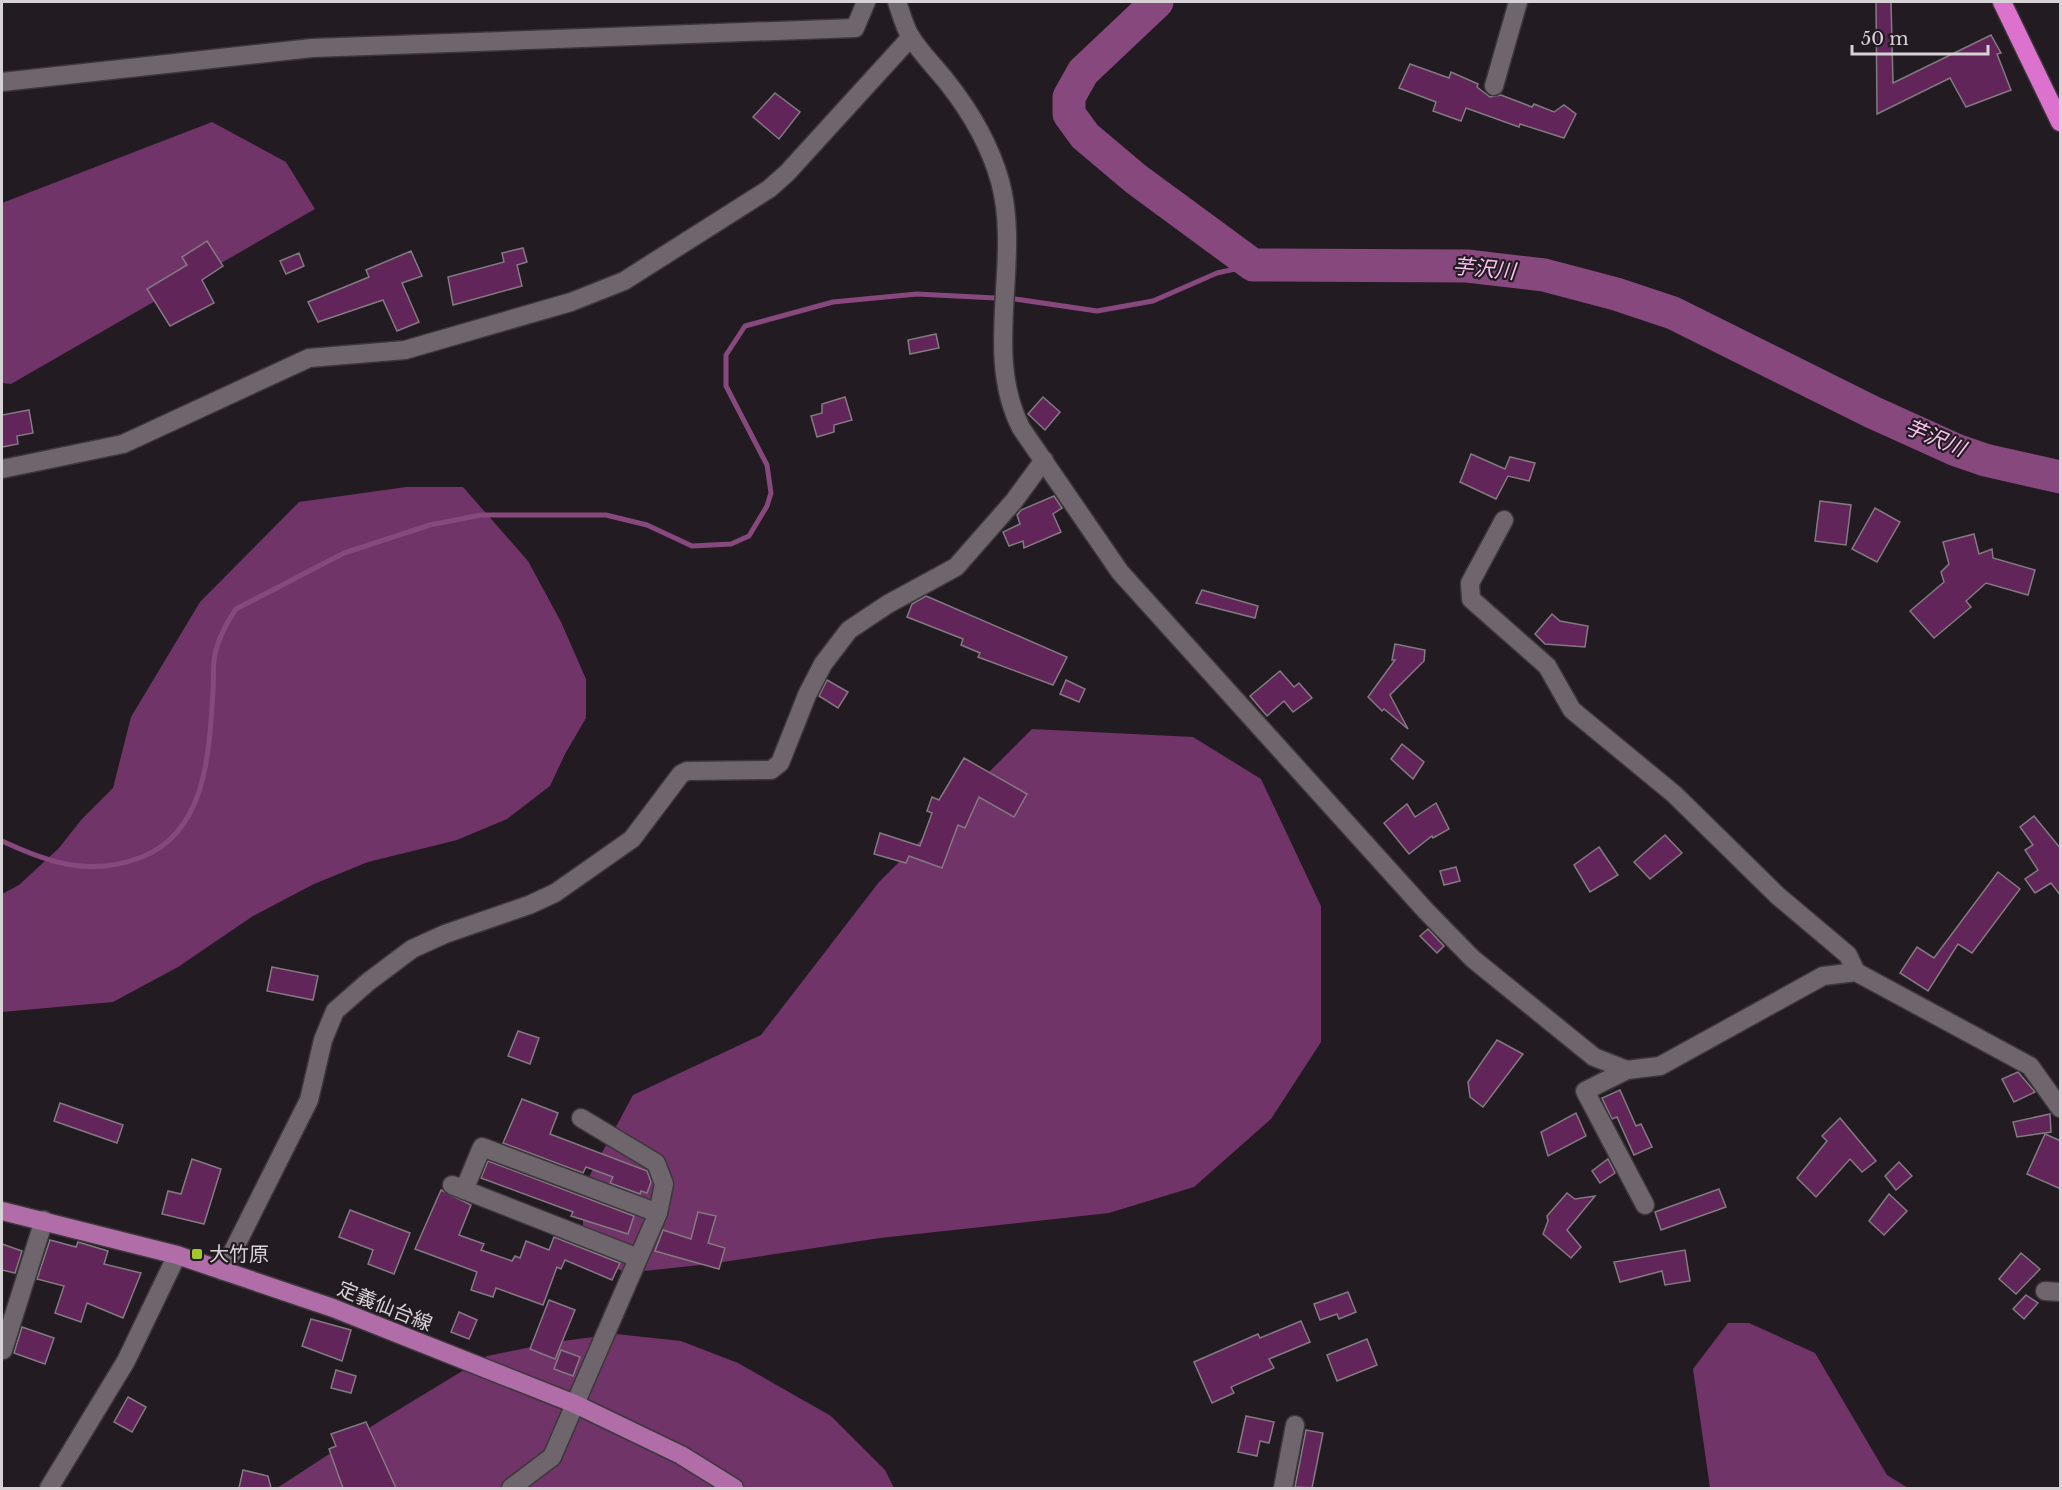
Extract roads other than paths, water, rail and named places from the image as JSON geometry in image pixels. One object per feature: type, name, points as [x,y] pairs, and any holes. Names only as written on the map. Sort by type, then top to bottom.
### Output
[{"type":"highway","points":[[2002,2],[2061,122]]},
{"type":"main road","name":"定義仙台線","points":[[2,1211],[177,1255],[333,1308],[575,1404],[681,1455],[734,1488]]},
{"type":"street","points":[[2,82],[56,78],[312,48],[855,28],[866,2]]},
{"type":"street","points":[[897,2],[911,37],[963,103],[993,156],[1006,208],[1003,321],[1006,380],[1014,414],[1120,572],[1426,911],[1473,959],[1594,1057],[1627,1070]]},
{"type":"street","points":[[1494,87],[1518,2]]},
{"type":"street","points":[[2,470],[123,444],[309,358],[405,350],[571,302],[624,281],[770,189],[788,173],[911,37]]},
{"type":"street","points":[[223,1271],[309,1100],[323,1040],[335,1011],[368,982],[412,950],[445,934],[529,905],[555,892],[598,863],[632,839],[681,774],[687,771],[771,770],[780,763],[807,695],[823,664],[849,630],[888,604],[956,567],[1014,501],[1044,460]]},
{"type":"street","points":[[1504,519],[1470,584],[1471,599],[1547,666],[1572,710],[1674,794],[1778,896],[1848,955],[1856,972]]},
{"type":"street","points":[[1645,1205],[1585,1091],[1627,1070],[1659,1065],[1823,976],[1856,972],[2030,1066],[2061,1108]]},
{"type":"street","points":[[511,1488],[552,1457],[658,1213],[664,1184],[656,1163],[581,1118]]},
{"type":"street","points":[[638,1258],[458,1187],[482,1147],[658,1213]]},
{"type":"street","points":[[3,1350],[44,1220]]},
{"type":"street","points":[[49,1488],[126,1361],[177,1255]]},
{"type":"street","points":[[1283,1488],[1295,1425]]},
{"type":"waterway","name":"芋沢川","points":[[1157,2],[1083,72],[1069,97],[1069,114],[1085,136],[1136,179],[1253,265],[1467,266],[1544,275],[1616,294],[1673,313],[1872,412],[1956,450],[1985,460],[2060,477]]},
{"type":"waterway","points":[[2,841],[36,856],[87,867],[123,863],[142,857],[164,845],[180,829],[192,809],[200,787],[209,739],[215,655],[224,629],[236,609],[344,553],[430,525],[481,515],[606,515],[647,525],[692,546],[731,544],[749,536],[767,506],[771,493],[767,465],[726,386],[726,355],[745,326],[833,302],[917,294],[1015,299],[1097,311],[1153,301],[1217,273],[1253,265]]},
{"type":"place","name":"大竹原","points":[[197,1254]]}]
